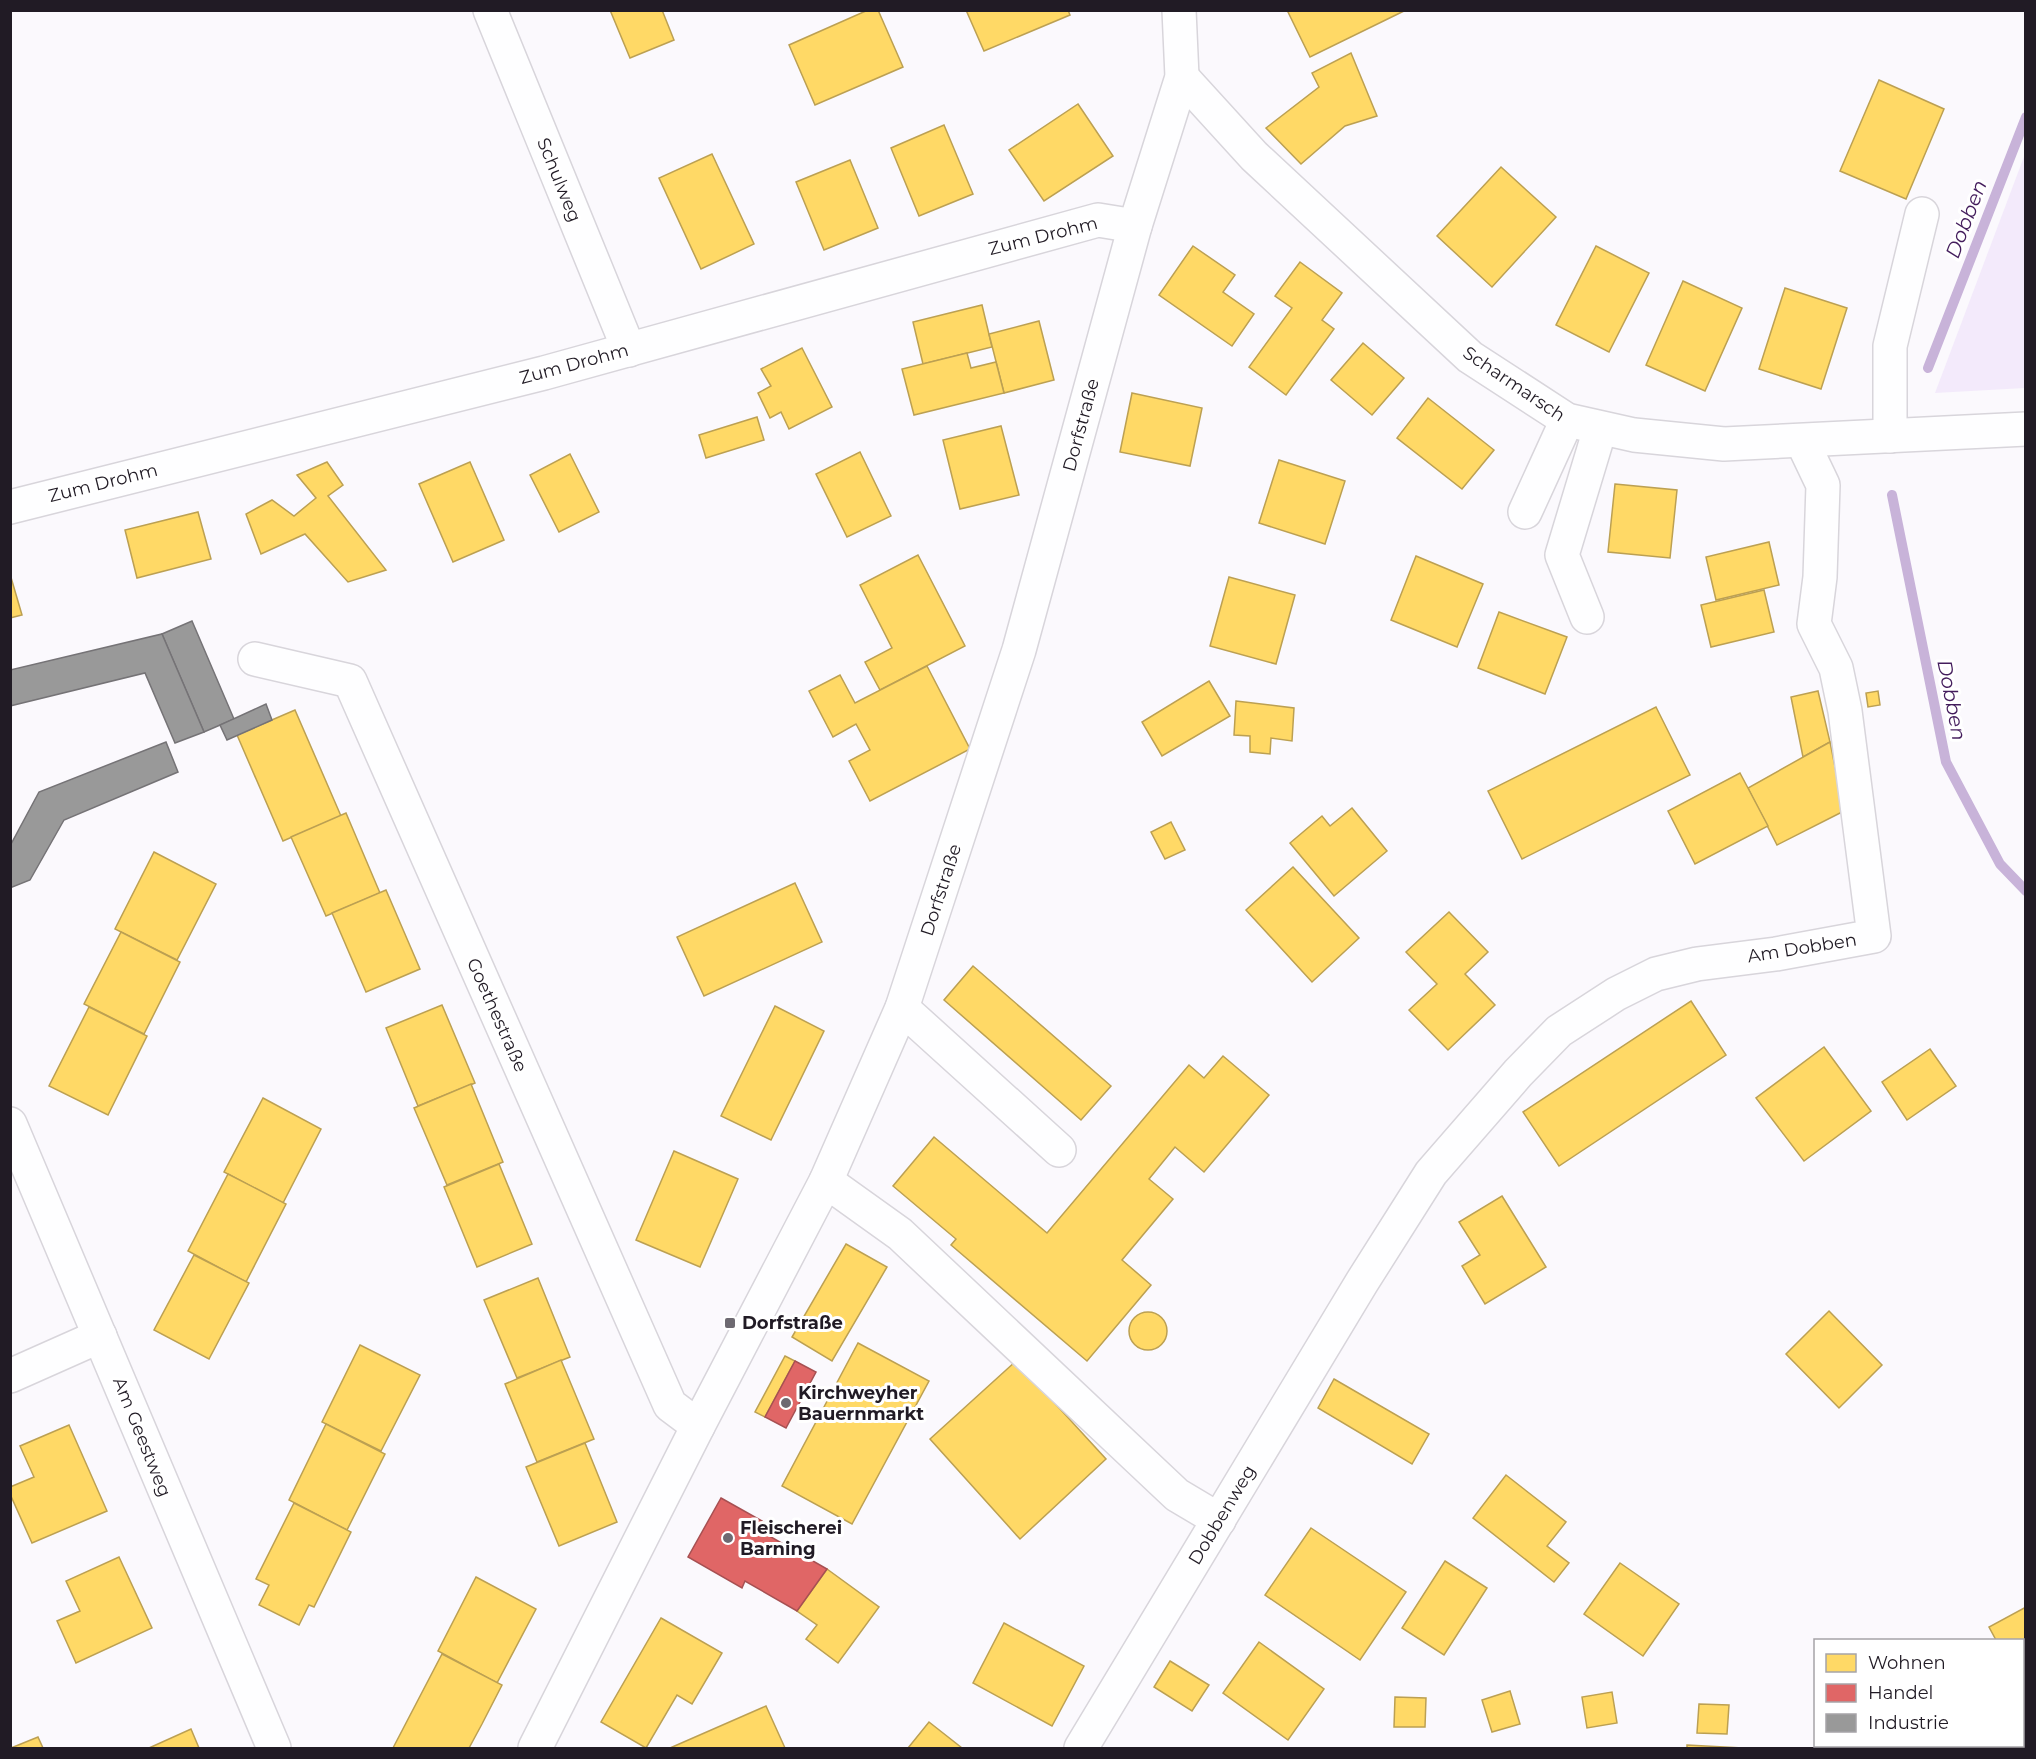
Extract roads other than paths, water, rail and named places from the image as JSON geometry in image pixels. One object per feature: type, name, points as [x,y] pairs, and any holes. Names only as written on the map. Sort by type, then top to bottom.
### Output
[{"type":"street","name":"Schulweg","points":[[490,10],[628,350]]},
{"type":"street","name":"Dorfstraße","points":[[535,1749],[698,1426],[826,1181],[903,1008],[1018,650],[1135,226],[1182,77],[1179,10]]},
{"type":"street","name":"Scharmarsch","points":[[1182,77],[1254,156],[1470,357],[1567,420],[1600,429],[1724,444],[2025,429]]},
{"type":"street","points":[[1890,436],[1890,346],[1922,214]]},
{"type":"street","name":"Zum Drohm","points":[[10,507],[628,350],[1098,220],[1135,226]]},
{"type":"street","points":[[1525,512],[1567,420]]},
{"type":"street","points":[[1587,617],[1562,555],[1600,429]]},
{"type":"street","name":"Am Dobben","points":[[1362,1282],[1431,1173],[1518,1073],[1559,1031],[1616,994],[1656,974],[1697,964],[1776,954],[1874,936],[1845,711],[1836,668],[1814,624],[1820,577],[1823,485],[1802,441]]},
{"type":"street","name":"Goethestraße","points":[[255,659],[350,681],[670,1405],[698,1426]]},
{"type":"street","points":[[903,1008],[1059,1150]]},
{"type":"street","name":"Am Geestweg","points":[[10,1124],[274,1749]]},
{"type":"street","points":[[826,1181],[900,1234],[1177,1495],[1219,1520]]},
{"type":"street","name":"Dobbenweg","points":[[1081,1749],[1362,1282]]},
{"type":"street","points":[[10,1376],[100,1336]]},
{"type":"waterway","name":"Dobben","points":[[1928,368],[2026,117]]},
{"type":"waterway","name":"Dobben","points":[[1892,495],[1946,762],[2000,864],[2026,891]]},
{"type":"place","name":"Dorfstraße","points":[[730,1323]]},
{"type":"place","name":"Kirchweyher Bauernmarkt","points":[[786,1403]]},
{"type":"place","name":"Fleischerei Barning","points":[[728,1538]]}]
